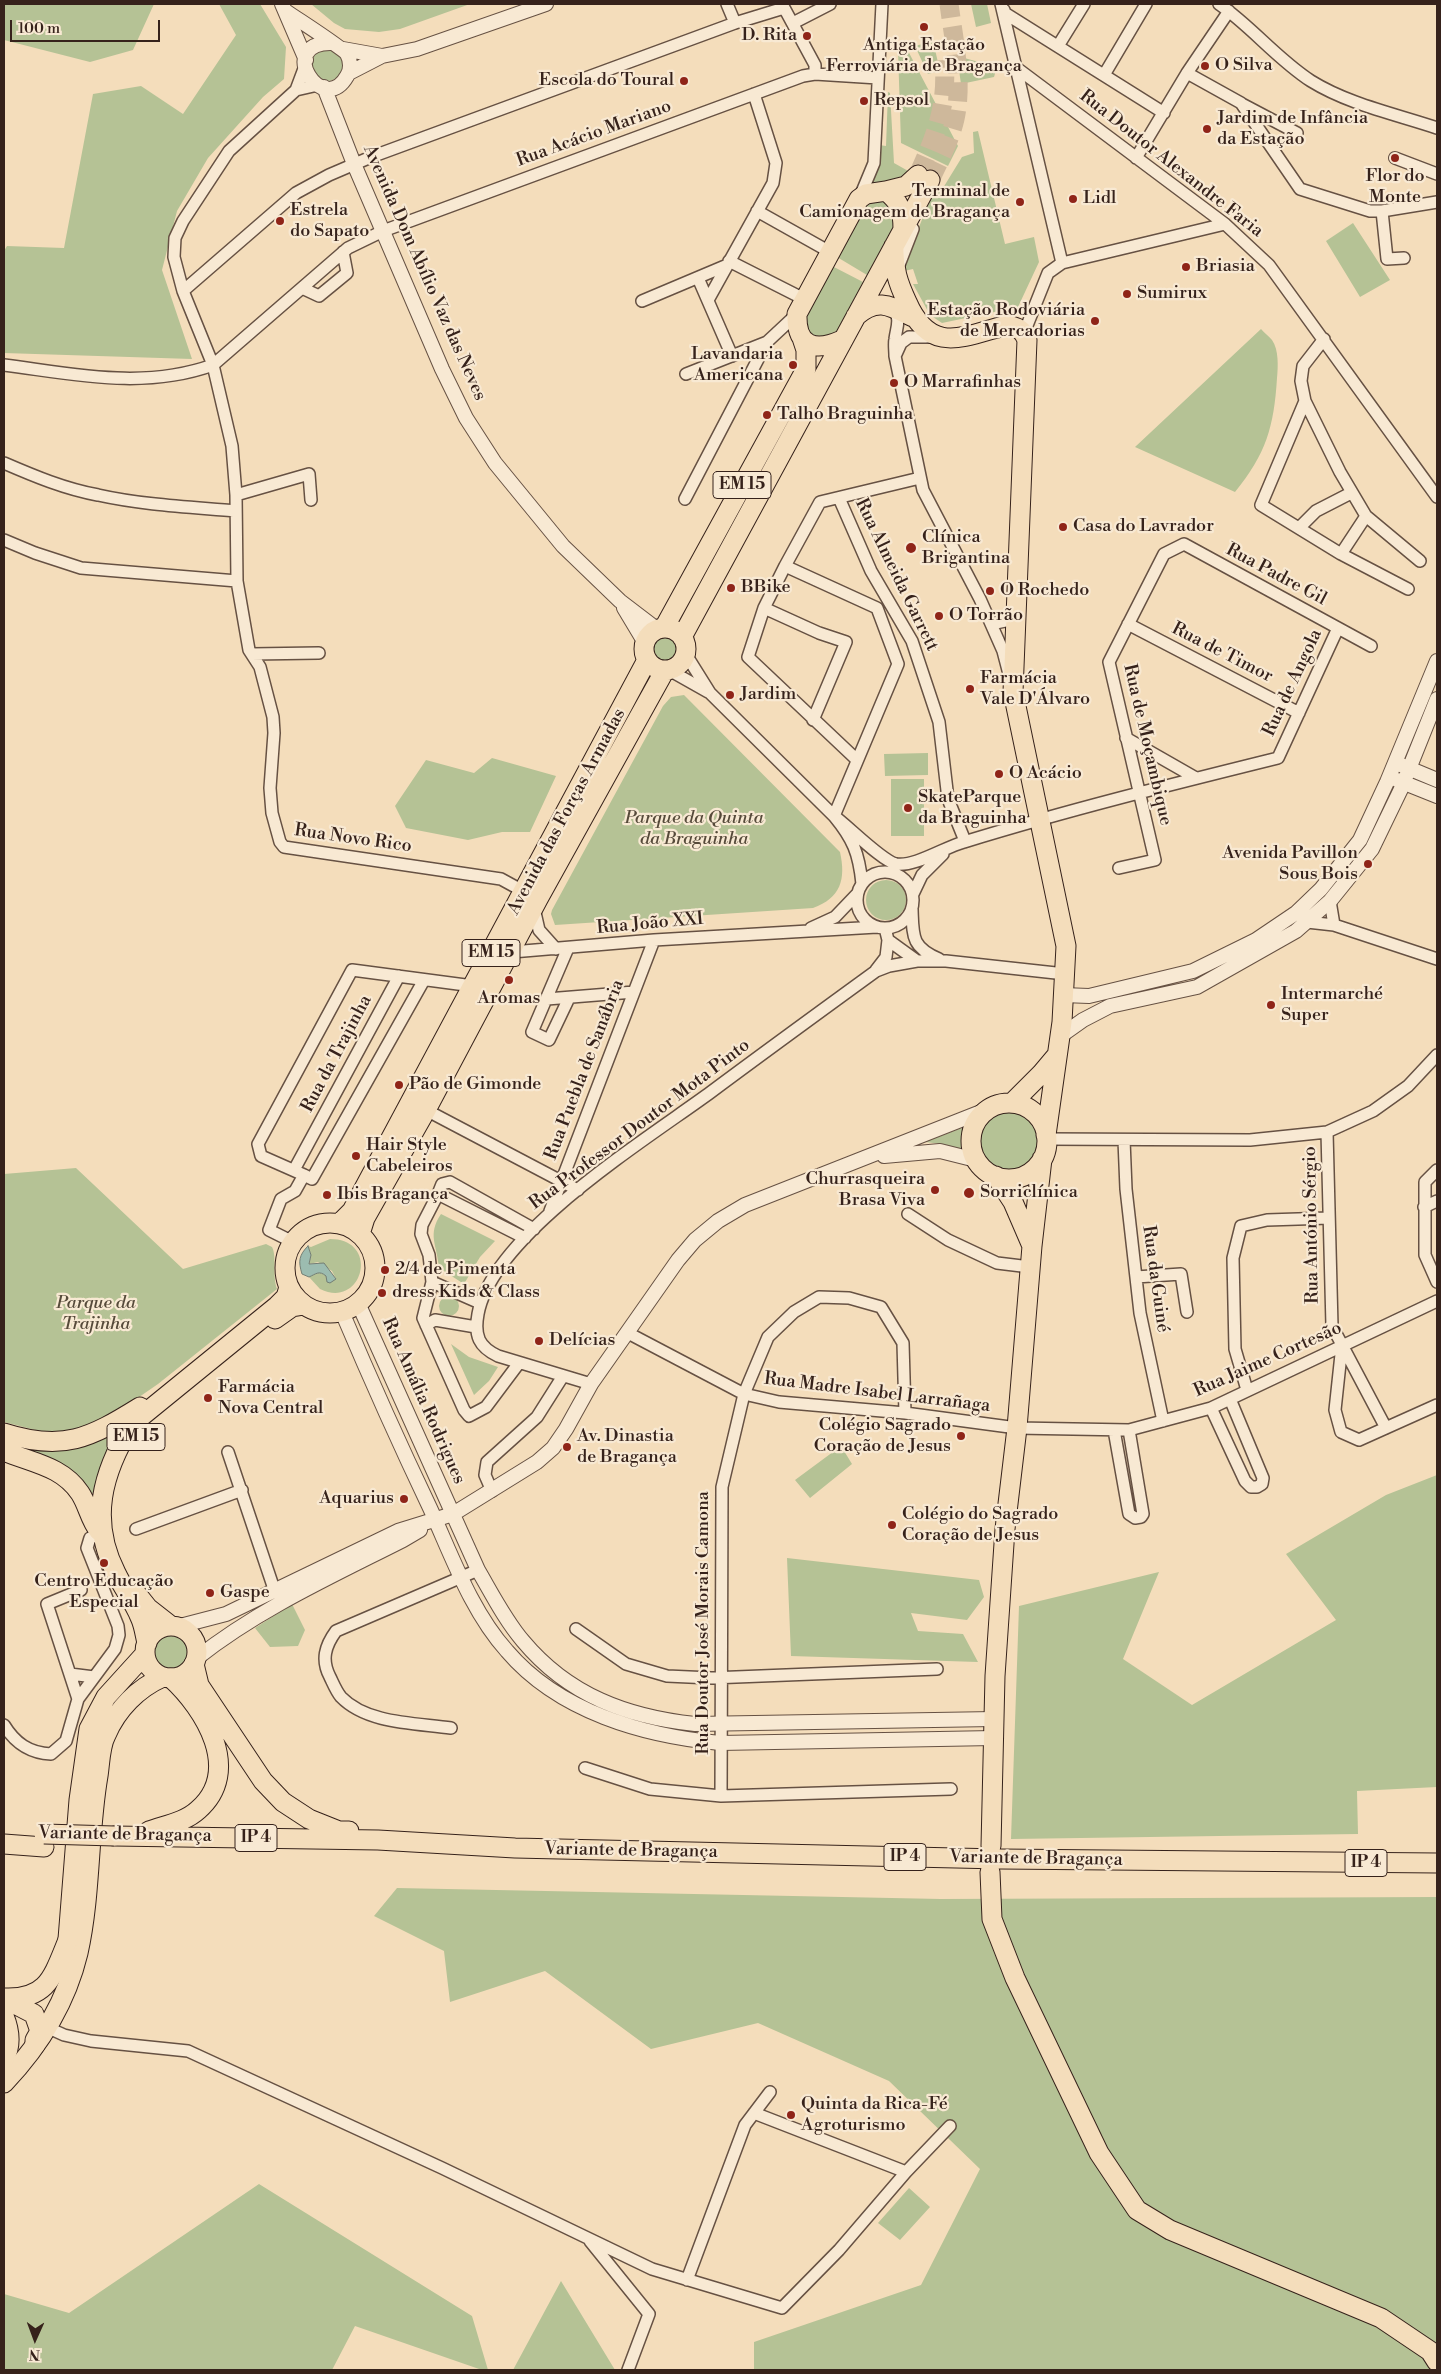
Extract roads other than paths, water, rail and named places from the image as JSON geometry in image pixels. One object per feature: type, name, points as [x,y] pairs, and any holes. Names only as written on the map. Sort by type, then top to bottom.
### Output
[{"type":"main road","points":[[801,307],[859,199],[866,194],[906,186],[924,178]]},
{"type":"main road","name":"EM 15","points":[[904,228],[924,178]]},
{"type":"main road","points":[[886,191],[896,199],[903,212],[904,228]]},
{"type":"main road","name":"Avenida das Forças Armadas","points":[[526,898],[667,670],[680,664],[683,645],[842,340],[904,228]]},
{"type":"main road","points":[[894,246],[895,273],[899,284],[913,317],[926,332],[938,337],[964,336],[1007,325],[1017,327],[1024,333],[1028,353],[1013,692],[1041,818],[1066,946],[1058,1045],[1032,1246],[1017,1428],[1005,1529],[994,1728],[991,1846]]},
{"type":"main road","points":[[856,316],[865,308],[881,304],[893,306],[913,317]]},
{"type":"main road","name":"Avenida das Forças Armadas","points":[[526,898],[653,640],[806,369],[806,350],[797,327],[801,307]]},
{"type":"main road","points":[[802,338],[816,347],[826,347],[842,340]]},
{"type":"main road","points":[[667,670],[658,669],[653,640],[671,629],[683,645]]},
{"type":"main road","points":[[504,948],[526,898]]},
{"type":"main road","name":"EM 15","points":[[339,1224],[352,1211],[473,986],[504,948]]},
{"type":"main road","name":"EM 15","points":[[360,1234],[365,1218],[426,1110],[504,948]]},
{"type":"main road","points":[[1012,1103],[1041,1074],[1058,1045]]},
{"type":"main road","points":[[1042,1159],[1027,1174],[1006,1178],[996,1176],[984,1170],[976,1160],[971,1139],[978,1118],[986,1110],[1002,1103],[1024,1106],[1035,1113],[1042,1123],[1047,1137]]},
{"type":"main road","points":[[996,1176],[1013,1202],[1032,1246]]},
{"type":"main road","points":[[326,1223],[339,1224],[360,1234],[371,1250],[375,1269],[373,1282],[367,1294],[350,1308],[322,1312],[304,1305],[289,1287],[285,1272],[286,1256],[293,1242],[313,1226],[326,1223]]},
{"type":"main road","name":"EM 15","points":[[167,1678],[150,1668],[141,1619],[109,1558],[106,1532],[109,1470],[121,1450],[132,1424],[277,1306],[286,1297],[289,1287]]},
{"type":"main road","name":"EM 15","points":[[121,1450],[155,1414],[283,1313],[292,1307],[304,1305]]},
{"type":"main road","points":[[4,1433],[41,1442],[76,1440],[96,1433],[154,1398],[162,1398]]},
{"type":"main road","points":[[96,1433],[114,1438],[121,1450]]},
{"type":"main road","points":[[4,1451],[56,1471],[70,1480],[80,1493],[94,1525],[106,1532]]},
{"type":"main road","points":[[80,1493],[92,1497],[107,1492]]},
{"type":"main road","name":"EM 15","points":[[106,1532],[119,1564],[148,1608],[173,1627],[190,1635],[197,1650],[195,1661]]},
{"type":"main road","points":[[4,2067],[46,2023],[68,1940],[79,1800],[89,1729],[106,1697],[146,1648],[156,1631],[173,1627]]},
{"type":"main road","points":[[4,2083],[24,2062],[35,2045],[35,2040],[40,2031],[66,1991],[79,1944],[84,1916],[94,1802],[105,1736],[121,1709],[146,1684],[185,1674],[195,1661]]},
{"type":"main road","points":[[195,1661],[199,1685],[263,1781],[283,1802],[309,1819],[339,1831],[370,1833],[378,1840]]},
{"type":"main road","points":[[135,1836],[182,1820],[198,1811],[210,1797],[217,1778],[219,1758],[212,1737],[200,1712],[183,1689],[167,1678]]},
{"type":"main road","name":"Variante de Bragança","points":[[113,1842],[135,1836],[378,1840],[515,1848],[990,1859],[1437,1863]]},
{"type":"main road","name":"Variante de Bragança","points":[[7,1842],[44,1840],[378,1850],[515,1848]]},
{"type":"main road","points":[[990,1872],[992,1919],[1015,1978],[1099,2153],[1137,2210],[1170,2230],[1381,2318],[1430,2351],[1437,2362]]},
{"type":"main road","points":[[4,1998],[17,1999],[32,1996],[44,1988],[54,1974],[68,1940]]},
{"type":"main road","points":[[4,1998],[34,2014],[46,2023]]},
{"type":"main road","points":[[4,2010],[29,2022],[46,2023]]},
{"type":"main road","points":[[4,2016],[10,2040],[8,2052],[4,2059]]},
{"type":"street","points":[[382,56],[337,46],[317,45],[311,50],[296,90],[321,86],[332,87],[382,56],[417,49],[546,4]]},
{"type":"street","points":[[727,4],[734,23]]},
{"type":"street","points":[[793,23],[830,4]]},
{"type":"street","points":[[859,199],[874,163],[882,4]]},
{"type":"street","points":[[1058,46],[1084,4]]},
{"type":"street","points":[[1104,75],[1146,4]]},
{"type":"street","points":[[1219,4],[1298,72],[1321,86],[1351,100],[1437,128]]},
{"type":"street","points":[[183,291],[296,193],[354,164],[783,6],[814,65],[816,74]]},
{"type":"street","points":[[1004,6],[1058,46],[1164,113]]},
{"type":"street","points":[[1004,6],[1014,66],[1062,263]]},
{"type":"street","points":[[285,8],[337,46],[350,60],[346,77],[336,96],[334,109]]},
{"type":"street","points":[[285,8],[305,63],[308,77],[321,86]]},
{"type":"street","points":[[1136,158],[1187,73],[1229,11]]},
{"type":"street","name":"Rua Doutor Alexandre Faria","points":[[1014,66],[1225,224],[1269,265],[1437,496]]},
{"type":"street","points":[[1187,73],[1296,133]]},
{"type":"street","name":"Rua Acácio Mariano","points":[[213,364],[343,252],[383,231],[803,76],[816,74],[878,78]]},
{"type":"street","name":"Avenida Dom Abílio Vaz das Neves","points":[[321,86],[334,109],[354,164],[442,369],[466,418],[495,462],[563,546],[620,601],[653,640]]},
{"type":"street","name":"Rua Novo Rico","points":[[296,90],[229,152],[183,221],[175,238],[174,257],[183,291],[213,364],[232,446],[236,495],[237,581],[249,650],[260,666],[273,716],[274,733],[270,788],[272,813],[280,842],[284,847],[485,876],[501,880],[526,898]]},
{"type":"street","points":[[708,300],[757,211],[776,172],[776,163],[754,94]]},
{"type":"street","points":[[1241,103],[1300,189],[1370,211],[1382,211],[1437,202]]},
{"type":"street","points":[[1395,158],[1437,174]]},
{"type":"street","points":[[899,284],[899,263],[924,178]]},
{"type":"street","points":[[757,211],[830,252]]},
{"type":"street","points":[[1382,211],[1387,259],[1404,258]]},
{"type":"street","points":[[1024,333],[1048,273],[1062,263],[1225,224]]},
{"type":"street","points":[[302,288],[312,295],[319,296],[347,273],[343,252]]},
{"type":"street","points":[[642,301],[727,264]]},
{"type":"street","points":[[685,499],[767,342],[801,307],[727,264]]},
{"type":"street","points":[[698,278],[732,356]]},
{"type":"street","points":[[1007,325],[1023,320],[1036,304]]},
{"type":"street","points":[[893,306],[898,316],[899,324],[894,340],[895,356],[923,490],[991,624],[1003,651],[1013,692]]},
{"type":"street","points":[[895,356],[913,317]]},
{"type":"street","points":[[901,343],[908,337],[938,337]]},
{"type":"street","points":[[1324,340],[1304,366],[1301,381],[1305,401],[1351,493],[1366,516],[1420,561]]},
{"type":"street","points":[[686,374],[767,342]]},
{"type":"street","points":[[4,365],[130,380],[199,370],[213,364]]},
{"type":"street","points":[[1305,401],[1261,505],[1340,554],[1408,589]]},
{"type":"street","points":[[4,462],[42,479],[96,495],[135,502],[236,511]]},
{"type":"street","points":[[236,495],[308,474],[311,500]]},
{"type":"street","points":[[856,760],[748,657],[764,608],[820,502],[920,478]]},
{"type":"street","points":[[1298,528],[1316,511],[1351,493]]},
{"type":"street","name":"Rua Almeida Garrett","points":[[839,498],[871,571],[912,641],[939,722],[948,799],[961,843]]},
{"type":"street","points":[[1340,554],[1366,516]]},
{"type":"street","points":[[4,540],[35,553],[81,568],[237,581]]},
{"type":"street","name":"Rua Padre Gil","points":[[1164,554],[1184,544],[1371,646]]},
{"type":"street","name":"Rua de Moçambique","points":[[1119,868],[1155,860],[1109,662],[1164,554]]},
{"type":"street","points":[[785,566],[877,608],[898,664],[834,816]]},
{"type":"street","points":[[764,608],[819,633],[846,642],[814,720]]},
{"type":"street","points":[[991,624],[1010,620],[1017,615]]},
{"type":"street","name":"Rua de Timor","points":[[1128,624],[1299,713]]},
{"type":"street","name":"Rua de Angola","points":[[961,843],[1041,818],[1278,758],[1338,628]]},
{"type":"street","points":[[683,645],[710,693],[834,816],[888,861],[900,876]]},
{"type":"street","points":[[252,654],[319,653]]},
{"type":"street","points":[[1063,995],[1089,996],[1193,972],[1256,940],[1296,913],[1321,890],[1360,840],[1389,777],[1437,661]]},
{"type":"street","points":[[667,670],[710,693]]},
{"type":"street","points":[[1058,1045],[1083,1020],[1110,1006],[1196,987],[1296,931],[1330,901],[1372,849],[1404,783],[1437,699]]},
{"type":"street","points":[[1126,738],[1196,778]]},
{"type":"street","points":[[1395,763],[1437,780]]},
{"type":"street","points":[[1389,777],[1437,796]]},
{"type":"street","points":[[834,816],[849,834],[855,846],[860,864],[859,911],[863,918],[881,928],[888,940],[904,953],[918,960],[946,961],[1065,974]]},
{"type":"street","points":[[888,861],[902,864],[911,863],[961,843]]},
{"type":"street","points":[[946,961],[921,950],[916,943],[913,934],[913,894],[922,875],[933,862],[961,843]]},
{"type":"street","points":[[860,889],[876,873],[892,872],[906,880],[913,894]]},
{"type":"street","name":"Rua João XXI","points":[[808,931],[835,917],[860,889]]},
{"type":"street","points":[[526,898],[538,930],[562,948],[547,999],[532,1032],[549,1040],[569,998]]},
{"type":"street","points":[[1330,901],[1334,925]]},
{"type":"street","points":[[881,928],[902,923],[912,909]]},
{"type":"street","points":[[1306,922],[1334,925],[1437,959]]},
{"type":"street","name":"Rua João XXI","points":[[504,948],[562,948],[654,940],[881,928]]},
{"type":"street","name":"Rua Professor Doutor Mota Pinto","points":[[889,966],[904,953],[913,934]]},
{"type":"street","name":"Rua Puebla de Sanábria","points":[[549,1212],[654,940]]},
{"type":"street","name":"Rua Professor Doutor Mota Pinto","points":[[876,971],[886,957],[888,940]]},
{"type":"street","name":"Rua Professor Doutor Mota Pinto","points":[[476,1327],[480,1303],[503,1262],[549,1212],[876,971],[889,966],[918,960]]},
{"type":"street","points":[[424,980],[312,1179],[261,1156],[258,1144],[352,970],[473,986]]},
{"type":"street","name":"Rua da Trajinha","points":[[293,1242],[269,1230],[281,1199],[295,1191],[299,1172],[399,976]]},
{"type":"street","points":[[547,999],[634,992]]},
{"type":"street","points":[[1047,1137],[1124,1140],[1250,1140],[1327,1132],[1373,1111],[1408,1086],[1437,1055]]},
{"type":"street","points":[[426,1110],[578,1190]]},
{"type":"street","points":[[173,1627],[209,1620],[275,1592],[398,1531],[453,1514],[492,1491],[537,1462],[553,1448],[566,1430],[591,1384],[678,1260],[695,1240],[718,1221],[745,1205],[986,1110]]},
{"type":"street","name":"Rua António Sérgio","points":[[1327,1132],[1332,1326],[1386,1428]]},
{"type":"street","name":"Rua da Guiné","points":[[1124,1140],[1126,1189],[1140,1313],[1163,1421]]},
{"type":"street","points":[[868,1158],[940,1151],[976,1160]]},
{"type":"street","points":[[1437,1170],[1425,1182],[1424,1207],[1425,1255],[1437,1282]]},
{"type":"street","points":[[519,1363],[486,1407],[469,1416],[464,1410],[423,1318],[432,1282],[429,1255],[421,1234],[422,1225],[442,1184],[450,1182],[534,1229]]},
{"type":"street","points":[[438,1194],[525,1238]]},
{"type":"street","points":[[1424,1207],[1437,1201]]},
{"type":"street","points":[[908,1214],[948,1240],[997,1263],[1030,1267]]},
{"type":"street","points":[[1247,1390],[1235,1349],[1233,1258],[1241,1226],[1267,1220],[1329,1218]]},
{"type":"street","points":[[1136,1277],[1181,1274],[1187,1312]]},
{"type":"street","points":[[432,1282],[480,1303]]},
{"type":"street","name":"Rua Doutor José Morais Camona","points":[[721,1796],[722,1487],[744,1394],[768,1337],[794,1312],[819,1297],[849,1298],[881,1307],[904,1343],[905,1413]]},
{"type":"street","name":"Rua Jaime Cortesão","points":[[1017,1428],[1129,1430],[1211,1408],[1437,1301]]},
{"type":"street","points":[[350,1308],[435,1520],[462,1578],[506,1651],[529,1673],[557,1693],[590,1711],[624,1725],[658,1734],[720,1743],[994,1728]]},
{"type":"street","name":"Rua Amália Rodrigues","points":[[350,1308],[453,1514],[478,1570],[502,1611],[524,1642],[553,1672],[583,1693],[617,1708],[660,1721],[721,1724],[994,1728]]},
{"type":"street","points":[[426,1325],[435,1320],[476,1327],[478,1341],[486,1350],[519,1363],[591,1384]]},
{"type":"street","name":"Rua Madre Isabel Larrañaga","points":[[628,1332],[744,1394],[779,1402],[905,1413],[1017,1428]]},
{"type":"street","points":[[1342,1345],[1335,1410],[1342,1432],[1359,1440],[1437,1404]]},
{"type":"street","points":[[492,1491],[485,1476],[487,1462],[537,1418],[563,1376]]},
{"type":"street","points":[[1211,1408],[1245,1481],[1251,1487],[1257,1487],[1262,1484],[1263,1478],[1230,1399]]},
{"type":"street","points":[[1114,1430],[1129,1514],[1135,1518],[1141,1517],[1143,1514],[1129,1430]]},
{"type":"street","points":[[4,1440],[20,1445],[41,1442]]},
{"type":"street","points":[[228,1452],[275,1592]]},
{"type":"street","points":[[136,1529],[242,1490]]},
{"type":"street","points":[[195,1661],[217,1642],[280,1601],[403,1540],[435,1520]]},
{"type":"street","points":[[6,1732],[23,1747],[39,1754],[51,1754],[66,1741],[78,1699],[115,1649],[119,1634],[87,1548],[90,1538],[106,1532]]},
{"type":"street","points":[[451,1728],[372,1716],[349,1704],[340,1695],[325,1669],[324,1652],[336,1631],[478,1570]]},
{"type":"street","points":[[78,1699],[47,1604],[82,1590]]},
{"type":"street","points":[[217,1642],[225,1629],[248,1614],[249,1603]]},
{"type":"street","points":[[576,1629],[626,1664],[667,1676],[721,1678],[937,1669]]},
{"type":"street","points":[[70,1674],[94,1677]]},
{"type":"street","points":[[585,1768],[650,1788],[721,1796],[951,1789]]},
{"type":"street","points":[[46,2023],[64,2035],[91,2041],[188,2051],[652,2269],[782,2308],[839,2250],[906,2172],[950,2126]]},
{"type":"street","points":[[688,2280],[745,2125],[770,2092]]},
{"type":"street","points":[[754,2113],[906,2172]]},
{"type":"street","points":[[587,2238],[648,2314],[628,2370]]},
{"type":"tunnel","points":[[930,180],[950,135],[957,105],[957,61],[949,4]]},
{"type":"tunnel","points":[[918,175],[935,133],[942,106],[945,76],[944,60]]},
{"type":"place","name":"Antiga Estação Ferroviária de Bragança","points":[[924,27]]},
{"type":"place","name":"D. Rita","points":[[807,36]]},
{"type":"place","name":"O Silva","points":[[1205,66]]},
{"type":"place","name":"Escola do Toural","points":[[684,81]]},
{"type":"place","name":"Repsol","points":[[864,101]]},
{"type":"place","name":"Jardim de Infância da Estação","points":[[1207,129]]},
{"type":"place","name":"Flor do Monte","points":[[1395,158]]},
{"type":"place","name":"Lidl","points":[[1073,199]]},
{"type":"place","name":"Terminal de Camionagem de Bragança","points":[[1020,202]]},
{"type":"place","name":"Estrela do Sapato","points":[[280,221]]},
{"type":"place","name":"Briasia","points":[[1186,267]]},
{"type":"place","name":"Sumirux","points":[[1127,294]]},
{"type":"place","name":"Estação Rodoviária de Mercadorias","points":[[1095,321]]},
{"type":"place","name":"Lavandaria Americana","points":[[793,365]]},
{"type":"place","name":"O Marrafinhas","points":[[894,383]]},
{"type":"place","name":"Talho Braguinha","points":[[767,415]]},
{"type":"place","name":"Casa do Lavrador","points":[[1063,527]]},
{"type":"place","name":"Clínica Brigantina","points":[[911,548]]},
{"type":"place","name":"BBike","points":[[731,588]]},
{"type":"place","name":"O Rochedo","points":[[990,591]]},
{"type":"place","name":"O Torrão","points":[[939,616]]},
{"type":"place","name":"Farmácia Vale D'Álvaro","points":[[970,689]]},
{"type":"place","name":"Jardim","points":[[730,695]]},
{"type":"place","name":"O Acácio","points":[[999,774]]},
{"type":"place","name":"SkateParque da Braguinha","points":[[908,808]]},
{"type":"place","name":"Avenida Pavillon Sous Bois","points":[[1368,864]]},
{"type":"place","name":"Aromas","points":[[509,980]]},
{"type":"place","name":"Intermarché Super","points":[[1271,1005]]},
{"type":"place","name":"Pão de Gimonde","points":[[399,1085]]},
{"type":"place","name":"Hair Style Cabeleiros","points":[[356,1156]]},
{"type":"place","name":"Churrasqueira Brasa Viva","points":[[935,1190]]},
{"type":"place","name":"Sorriclínica","points":[[969,1193]]},
{"type":"place","name":"Ibis Bragança","points":[[327,1195]]},
{"type":"place","name":"2/4 de Pimenta","points":[[385,1270]]},
{"type":"place","name":"dress Kids & Class","points":[[382,1293]]},
{"type":"place","name":"Delícias","points":[[539,1341]]},
{"type":"place","name":"Farmácia Nova Central","points":[[208,1398]]},
{"type":"place","name":"Colégio Sagrado Coração de Jesus","points":[[961,1436]]},
{"type":"place","name":"Av. Dinastia de Bragança","points":[[567,1447]]},
{"type":"place","name":"Aquarius","points":[[404,1499]]},
{"type":"place","name":"Colégio do Sagrado Coração de Jesus","points":[[892,1525]]},
{"type":"place","name":"Centro Educação Especial","points":[[104,1563]]},
{"type":"place","name":"Gaspe","points":[[210,1593]]},
{"type":"place","name":"Quinta da Rica-Fé Agroturismo","points":[[791,2115]]},
{"type":"park label","name":"Parque da Quinta da Braguinha","points":[[694,830]]},
{"type":"park label","name":"Parque da Trajinha","points":[[96,1314]]}]
